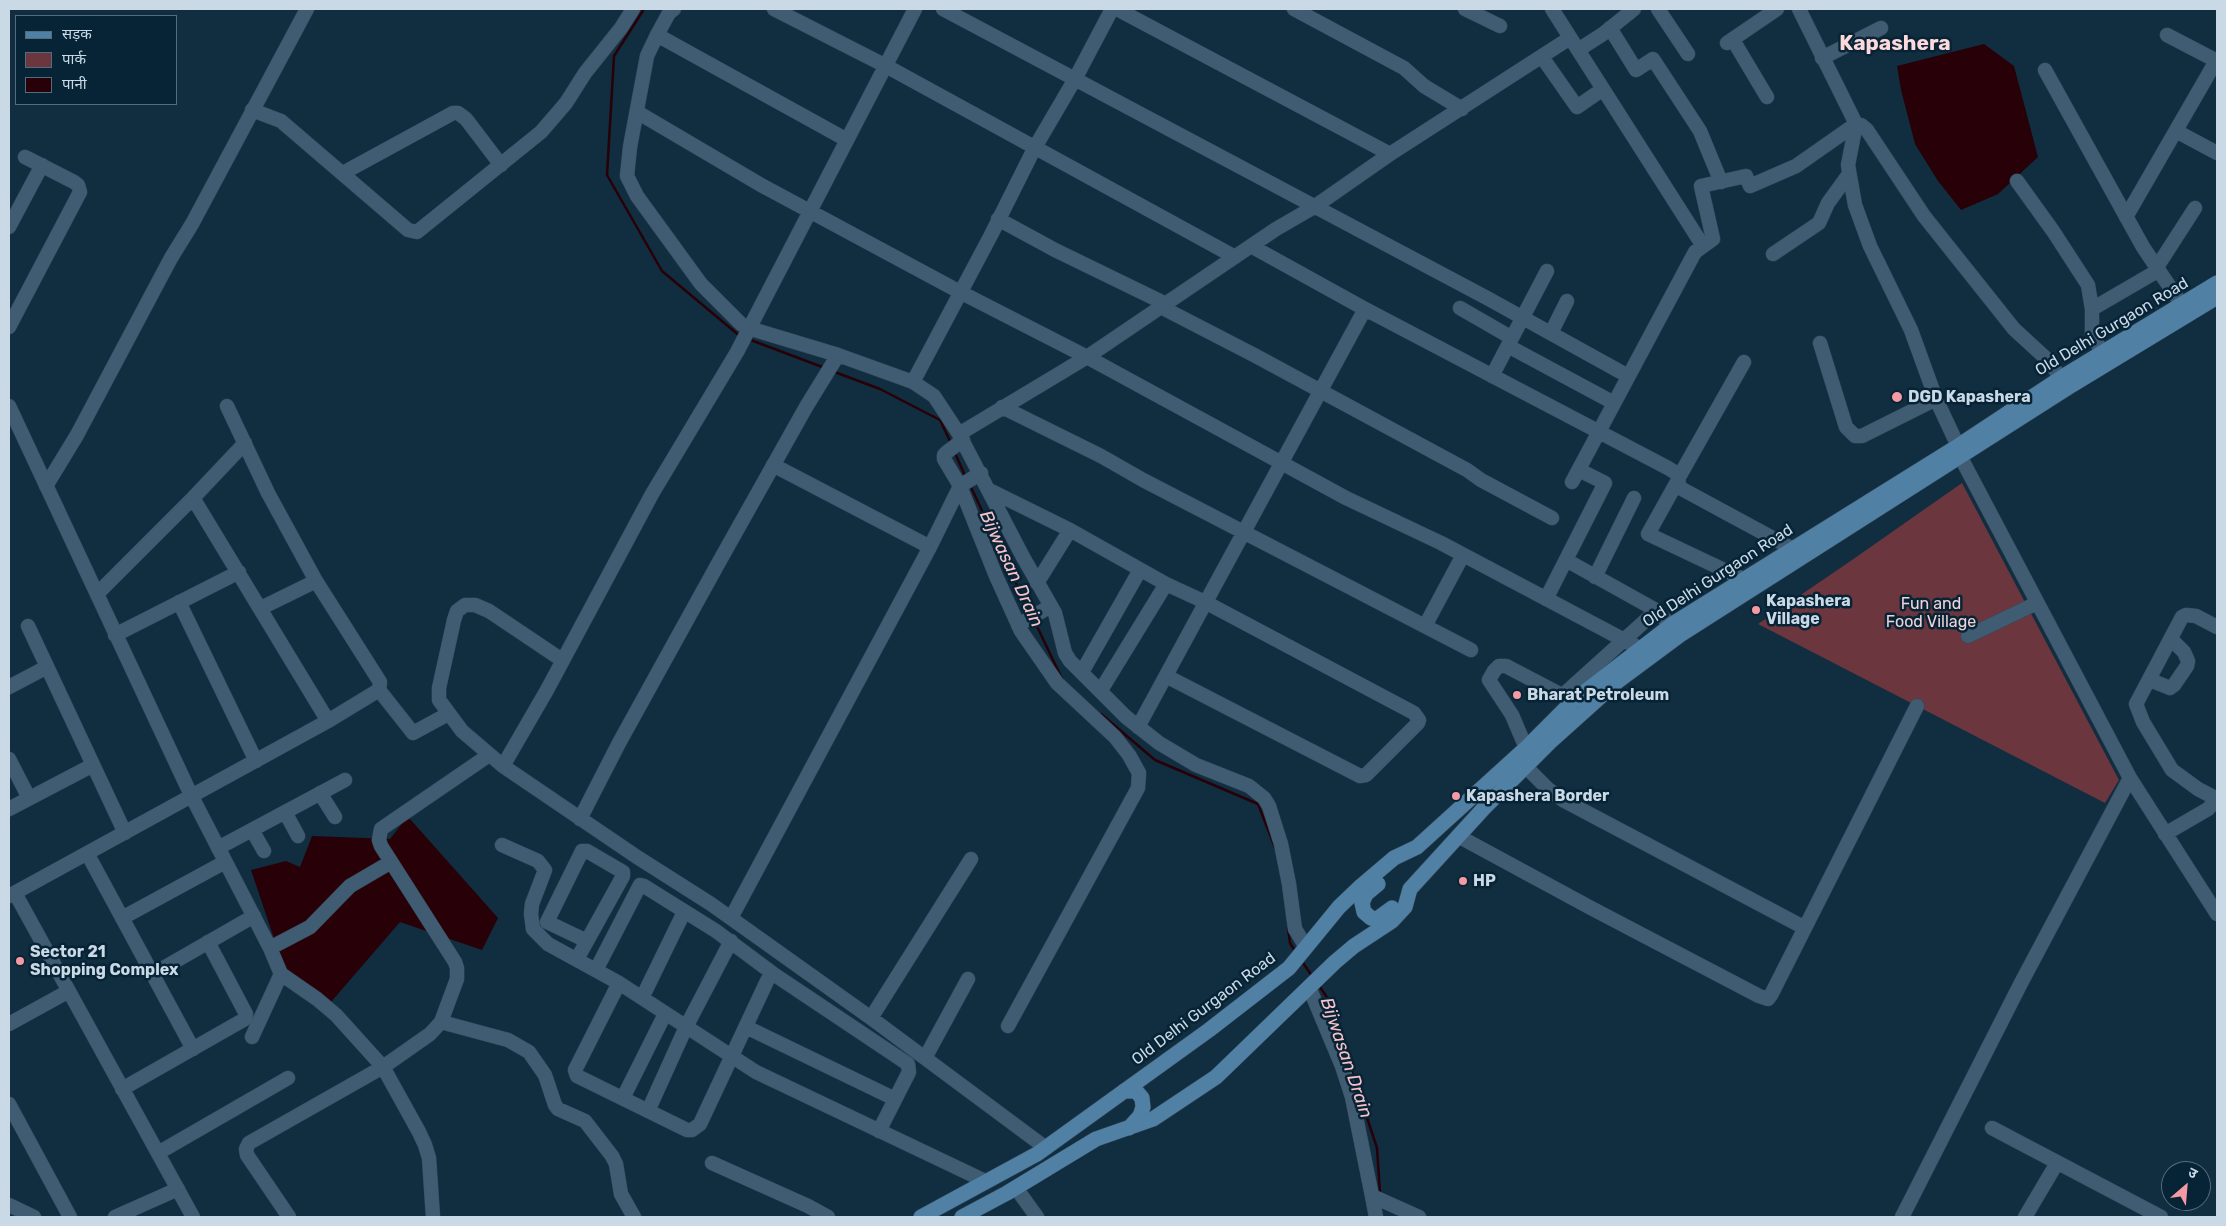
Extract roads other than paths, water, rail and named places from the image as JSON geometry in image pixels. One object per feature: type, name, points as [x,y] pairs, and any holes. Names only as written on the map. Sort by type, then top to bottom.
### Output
[{"type":"main road","name":"Old Delhi Gurgaon Road","points":[[921,1217],[1046,1148],[1209,1030],[1289,968],[1361,886],[1394,858],[1417,848],[1526,748],[1568,698],[1641,649],[1676,630],[2063,383],[2185,310],[2217,283]]},
{"type":"main road","name":"Old Delhi Gurgaon Road","points":[[2063,383],[2102,353],[2185,310],[2217,297]]},
{"type":"main road","name":"Old Delhi Gurgaon Road","points":[[962,1217],[1011,1191],[1096,1139],[1153,1119],[1216,1077],[1354,946],[1392,921],[1405,906],[1410,889],[1525,766],[1676,630],[1743,579],[1791,548],[1959,451]]},
{"type":"main road","points":[[1410,889],[1387,913],[1377,919],[1371,918],[1364,912],[1362,903],[1366,894],[1417,848]]},
{"type":"main road","points":[[1124,1091],[1136,1091],[1142,1098],[1143,1107],[1140,1116],[1129,1128]]},
{"type":"street","points":[[46,486],[73,442],[307,9]]},
{"type":"street","points":[[252,110],[281,121],[414,233],[421,230],[546,126],[566,102],[597,56],[621,28],[633,9]]},
{"type":"street","points":[[774,9],[886,66],[1236,257]]},
{"type":"street","points":[[503,766],[652,494],[737,352],[915,9]]},
{"type":"street","points":[[943,9],[1551,333],[1628,376]]},
{"type":"street","points":[[913,382],[1034,148],[1075,79],[1112,9]]},
{"type":"street","points":[[1117,9],[1390,154]]},
{"type":"street","points":[[1294,9],[1404,68],[1424,86],[1462,109]]},
{"type":"street","points":[[1465,9],[1500,26]]},
{"type":"street","points":[[1552,9],[1703,246]]},
{"type":"street","points":[[1578,50],[1634,9]]},
{"type":"street","points":[[1658,9],[1688,54]]},
{"type":"street","points":[[1767,97],[1730,41],[1777,9]]},
{"type":"street","points":[[1799,9],[1856,124],[1850,152],[1849,174],[1853,197],[1870,246],[1911,330],[1936,399],[1959,451],[2130,778],[2217,914]]},
{"type":"street","points":[[668,10],[648,56],[627,165],[627,176],[630,183],[704,289],[747,332],[838,355],[913,382],[934,396],[957,442],[970,480],[996,576],[1038,657],[1057,683],[1118,724],[1138,727],[1171,752],[1196,765],[1249,786],[1264,798],[1269,806],[1281,844],[1295,930],[1302,952]]},
{"type":"street","points":[[1610,28],[1636,70],[1653,58],[1700,131],[1721,182]]},
{"type":"street","points":[[1822,58],[1881,28]]},
{"type":"street","points":[[657,35],[847,140]]},
{"type":"street","points":[[2126,217],[2217,61],[2167,35]]},
{"type":"street","points":[[1166,676],[1360,776],[1366,775],[1418,723],[1418,716],[1414,713],[1205,602],[1166,584],[1070,530],[970,480],[944,459],[944,455],[957,442],[1002,406],[1087,357],[1251,246],[1314,207],[1390,154],[1570,38]]},
{"type":"street","points":[[1542,57],[1577,107],[1603,89]]},
{"type":"street","points":[[2045,70],[2143,247],[2185,310]]},
{"type":"street","points":[[636,112],[761,185],[960,292],[1087,357],[1346,498],[1463,555],[1641,649]]},
{"type":"street","points":[[343,173],[453,113],[458,113],[466,119],[501,165]]},
{"type":"street","points":[[1546,599],[1605,483],[1576,476],[1695,252],[1712,241],[1714,237],[1701,186],[1746,176],[1750,186],[1796,166],[1856,124],[1861,125],[1868,130],[1924,216],[2014,329],[2044,356],[2063,383]]},
{"type":"street","points":[[2176,131],[2217,153]]},
{"type":"street","points":[[9,327],[80,192],[78,185],[25,156]]},
{"type":"street","points":[[9,227],[42,165]]},
{"type":"street","points":[[1773,254],[1819,222],[1828,203],[1849,174]]},
{"type":"street","points":[[2017,181],[2053,231],[2088,285],[2092,309],[2092,333],[2102,353]]},
{"type":"street","points":[[2092,309],[2158,268],[2195,208]]},
{"type":"street","points":[[998,219],[1164,306],[1552,518]]},
{"type":"street","points":[[1251,246],[1365,309],[1668,468],[1678,479],[1682,489],[1791,548]]},
{"type":"street","points":[[1492,376],[1547,271]]},
{"type":"street","points":[[1551,333],[1567,301]]},
{"type":"street","points":[[1460,308],[1510,342],[1614,403]]},
{"type":"street","points":[[1138,727],[1365,309]]},
{"type":"street","points":[[1820,343],[1846,427],[1856,436],[1862,436],[1936,399]]},
{"type":"street","points":[[580,819],[619,743],[773,465],[838,355]]},
{"type":"street","points":[[1743,579],[1648,534],[1744,362]]},
{"type":"street","points":[[9,406],[191,795],[254,916],[281,974],[336,1015],[383,1067],[426,1145],[429,1158],[433,1217]]},
{"type":"street","points":[[227,406],[268,493],[316,581],[380,682],[379,690],[413,732],[448,714]]},
{"type":"street","points":[[1002,406],[1471,650]]},
{"type":"street","points":[[98,593],[194,498],[244,443]]},
{"type":"street","points":[[773,465],[930,547]]},
{"type":"street","points":[[731,918],[930,547],[970,480]]},
{"type":"street","points":[[989,490],[1048,608],[1057,620],[1065,653],[1070,661],[1101,690],[1118,724],[1123,745],[1139,773],[1138,788],[1008,1026]]},
{"type":"street","points":[[194,498],[328,721]]},
{"type":"street","points":[[1595,578],[1634,498]]},
{"type":"street","points":[[1037,584],[1070,530]]},
{"type":"street","points":[[1424,626],[1463,555]]},
{"type":"street","points":[[1566,560],[1656,611],[1676,630]]},
{"type":"street","points":[[1082,672],[1140,570]]},
{"type":"street","points":[[115,636],[239,572]]},
{"type":"street","points":[[260,608],[316,581]]},
{"type":"street","points":[[1101,690],[1166,584]]},
{"type":"street","points":[[179,602],[256,761]]},
{"type":"street","points":[[1968,636],[2037,603]]},
{"type":"street","points":[[562,660],[481,607],[470,604],[460,607],[454,620],[438,694],[442,706],[468,737],[503,766],[731,918],[871,1018],[1046,1148]]},
{"type":"street","points":[[1020,623],[1048,608]]},
{"type":"street","points":[[1526,748],[1512,715],[1489,680],[1490,675],[1499,666],[1506,666],[1568,698],[1623,640],[1656,611]]},
{"type":"street","points":[[2165,834],[2208,809],[2217,799],[2198,789],[2172,770],[2136,708],[2138,700],[2186,615],[2196,616],[2217,627]]},
{"type":"street","points":[[28,626],[124,833]]},
{"type":"street","points":[[2150,680],[2170,688],[2187,666],[2188,662],[2184,652],[2171,639]]},
{"type":"street","points":[[9,687],[47,667]]},
{"type":"street","points":[[193,1217],[69,991],[12,895],[328,721],[379,690]]},
{"type":"street","points":[[1458,836],[1768,999],[1917,706]]},
{"type":"street","points":[[289,1217],[247,1155],[246,1149],[250,1143],[383,1067],[430,1034],[440,1022],[453,990],[457,968],[391,862],[379,840],[381,829],[489,755]]},
{"type":"street","points":[[9,759],[29,798]]},
{"type":"street","points":[[9,809],[93,765]]},
{"type":"street","points":[[1525,766],[1548,789],[1563,800],[1805,928]]},
{"type":"street","points":[[1902,1217],[2021,983],[2130,778]]},
{"type":"street","points":[[218,848],[345,780]]},
{"type":"street","points":[[320,793],[334,817]]},
{"type":"street","points":[[285,812],[298,836]]},
{"type":"street","points":[[252,830],[264,852]]},
{"type":"street","points":[[502,845],[543,865],[544,876],[532,904],[531,914],[532,929],[548,944],[619,983],[756,1072],[985,1182]]},
{"type":"street","points":[[577,959],[587,941],[624,872],[587,851],[582,851],[547,922],[587,941]]},
{"type":"street","points":[[87,854],[193,1049]]},
{"type":"street","points":[[871,1018],[971,859]]},
{"type":"street","points":[[122,918],[225,862]]},
{"type":"street","points":[[270,948],[310,927],[350,886],[391,862]]},
{"type":"street","points":[[596,970],[640,885],[644,886],[731,941],[775,975],[908,1064],[910,1068],[880,1131]]},
{"type":"street","points":[[642,998],[684,912]]},
{"type":"street","points":[[152,974],[254,916]]},
{"type":"street","points":[[648,1111],[686,1027],[731,941]]},
{"type":"street","points":[[208,942],[254,1018]]},
{"type":"street","points":[[252,1037],[254,1018],[281,974]]},
{"type":"street","points":[[619,983],[574,1072],[577,1076],[648,1111],[687,1130],[692,1130],[697,1128],[767,981],[770,976],[775,975]]},
{"type":"street","points":[[925,1058],[968,979]]},
{"type":"street","points":[[1314,982],[1352,1096],[1376,1217]]},
{"type":"street","points":[[9,1024],[69,991]]},
{"type":"street","points":[[623,1098],[665,1014]]},
{"type":"street","points":[[122,1089],[244,1021],[254,1018]]},
{"type":"street","points":[[440,1022],[508,1040],[529,1052],[545,1075],[554,1105],[558,1109],[585,1121],[612,1156],[616,1164],[621,1194],[634,1217]]},
{"type":"street","points":[[746,1027],[895,1099]]},
{"type":"street","points":[[158,1153],[288,1078]]},
{"type":"street","points":[[9,1104],[70,1217]]},
{"type":"street","points":[[1992,1128],[2057,1163],[2143,1214],[2161,1217]]},
{"type":"street","points":[[712,1162],[828,1217]]},
{"type":"street","points":[[2026,1217],[2057,1163]]},
{"type":"street","points":[[115,1217],[178,1190]]},
{"type":"street","points":[[1011,1191],[1026,1217]]},
{"type":"street","points":[[1011,1191],[1037,1217]]},
{"type":"street","points":[[1372,1196],[1420,1217]]},
{"type":"street","points":[[9,1205],[34,1217]]},
{"type":"water","points":[[1984,44],[2014,66],[2038,157],[1998,194],[1961,210],[1938,181],[1915,144],[1897,66]]},
{"type":"water","points":[[410,819],[498,918],[482,950],[400,922],[331,1002],[286,974],[251,870],[286,861],[300,867],[312,836],[390,839],[404,821]]},
{"type":"waterway","name":"Bijwasan Drain","points":[[644,9],[614,56],[607,175],[662,271],[741,337]]},
{"type":"waterway","name":"Bijwasan Drain","points":[[748,339],[825,368]]},
{"type":"waterway","name":"Bijwasan Drain","points":[[832,371],[880,389],[940,420],[951,443]]},
{"type":"waterway","name":"Bijwasan Drain","points":[[955,453],[966,478]]},
{"type":"waterway","name":"Bijwasan Drain","points":[[970,485],[1030,613]]},
{"type":"waterway","name":"Bijwasan Drain","points":[[1034,620],[1063,681]]},
{"type":"waterway","name":"Bijwasan Drain","points":[[1101,714],[1155,760],[1258,804],[1276,850]]},
{"type":"waterway","name":"Bijwasan Drain","points":[[1288,928],[1290,943],[1295,951]]},
{"type":"waterway","name":"Bijwasan Drain","points":[[1301,960],[1312,976]]},
{"type":"waterway","name":"Bijwasan Drain","points":[[1318,984],[1328,999],[1377,1148],[1380,1192]]},
{"type":"place","name":"DGD Kapashera","points":[[1897,397]]},
{"type":"place","name":"Kapashera Village","points":[[1756,610]]},
{"type":"place","name":"Bharat Petroleum","points":[[1517,695]]},
{"type":"place","name":"Kapashera Border","points":[[1456,796]]},
{"type":"place","name":"HP","points":[[1463,881]]},
{"type":"place","name":"Sector 21 Shopping Complex","points":[[20,961]]},
{"type":"district","name":"Kapashera","points":[[1895,44]]},
{"type":"park label","name":"Fun and Food Village","points":[[1931,613]]}]
